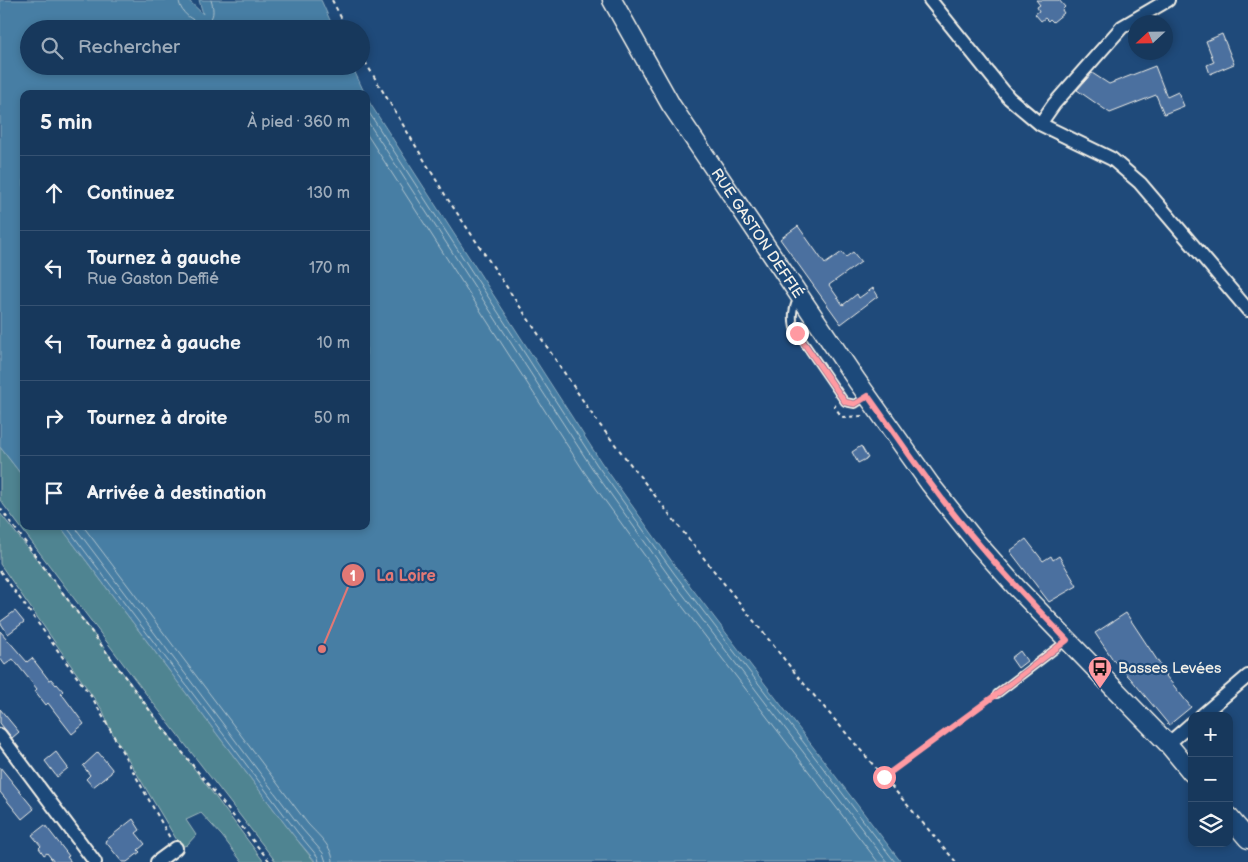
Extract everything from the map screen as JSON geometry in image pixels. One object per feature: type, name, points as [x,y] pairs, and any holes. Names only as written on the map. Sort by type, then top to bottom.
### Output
[{"type":"main road","name":"RUE GASTON DEFFIÉ","points":[[612,0],[670,105],[800,298],[930,484],[1016,586],[1168,744],[1188,768]]},
{"type":"main road","points":[[1233,822],[1248,839]]},
{"type":"street","points":[[930,0],[1009,98],[1040,124],[1112,159],[1140,183],[1248,310]]},
{"type":"street","points":[[1040,124],[1054,104],[1122,27],[1168,0]]},
{"type":"street","points":[[1206,712],[1248,676]]},
{"type":"street","points":[[1168,744],[1188,726]]},
{"type":"street","points":[[0,735],[95,862]]},
{"type":"street","points":[[158,862],[176,848]]},
{"type":"lane","points":[[997,694],[1067,640]]},
{"type":"path","points":[[332,0],[342,20]]},
{"type":"path","points":[[370,70],[447,198],[596,420],[800,679],[956,862]]},
{"type":"path","points":[[838,401],[834,406],[842,417],[868,416]]},
{"type":"path","points":[[0,508],[159,723],[270,862]]},
{"type":"path","points":[[0,571],[93,699],[176,848]]},
{"type":"path","points":[[884,777],[997,694]]},
{"type":"green space","points":[[0,447],[20,473],[20,527],[0,500]]},
{"type":"green space","points":[[0,513],[54,581],[264,862],[242,862],[201,813],[186,820],[196,835],[187,845],[181,847],[110,729],[103,711],[0,564]]},
{"type":"green space","points":[[23,530],[63,530],[315,862],[276,862]]},
{"type":"water","points":[[0,0],[188,0],[203,14],[199,0],[321,0],[330,20],[20,20],[20,75],[356,75],[363,90],[20,90],[20,473],[0,447]]},
{"type":"water","points":[[370,103],[601,462],[678,570],[901,862],[316,862],[294,836],[63,530],[370,530]]},
{"type":"building","points":[[1036,0],[1059,0],[1065,7],[1062,10],[1064,13],[1053,22],[1045,18],[1041,21],[1035,14],[1039,11],[1037,7],[1040,5]]},
{"type":"building","points":[[1222,34],[1234,64],[1210,74],[1207,65],[1214,62],[1206,41]]},
{"type":"building","points":[[1155,66],[1167,97],[1178,92],[1184,106],[1164,114],[1156,95],[1110,113],[1077,90],[1092,73],[1109,84]]},
{"type":"building","points":[[798,226],[825,264],[842,252],[846,257],[853,252],[861,262],[829,285],[843,305],[857,294],[859,298],[873,288],[878,296],[841,324],[780,239]]},
{"type":"building","points":[[861,446],[868,458],[858,463],[852,452]]},
{"type":"building","points":[[1026,539],[1043,561],[1051,556],[1053,560],[1059,556],[1077,586],[1049,602],[1010,551]]},
{"type":"building","points":[[15,611],[24,622],[8,634],[0,622]]},
{"type":"building","points":[[1126,613],[1166,676],[1191,707],[1169,725],[1114,661],[1095,633]]},
{"type":"building","points":[[0,631],[27,662],[32,658],[49,680],[51,679],[63,691],[61,693],[84,724],[72,734],[48,703],[46,705],[35,691],[37,689],[13,659],[5,665],[0,658]]},
{"type":"building","points":[[1020,651],[1027,661],[1018,668],[1011,658]]},
{"type":"building","points":[[0,709],[19,732],[12,738],[0,723]]},
{"type":"building","points":[[56,752],[68,768],[57,777],[45,761]]},
{"type":"building","points":[[98,752],[112,769],[111,773],[93,787],[86,779],[90,775],[83,766]]},
{"type":"building","points":[[0,767],[34,809],[22,819],[0,792]]},
{"type":"building","points":[[133,819],[140,830],[136,833],[145,844],[138,850],[140,852],[127,862],[122,862],[105,841]]},
{"type":"building","points":[[45,825],[69,856],[67,857],[71,862],[54,862],[47,853],[44,855],[39,848],[41,846],[32,835]]},
{"type":"place","name":"La Loire","points":[[322,649]]},
{"type":"place","name":"Basses Levées","points":[[1100,689]]},
{"type":"route","points":[[797,333],[845,402],[855,404],[868,396],[930,484],[978,543],[1067,640],[1058,649],[884,777]]}]
